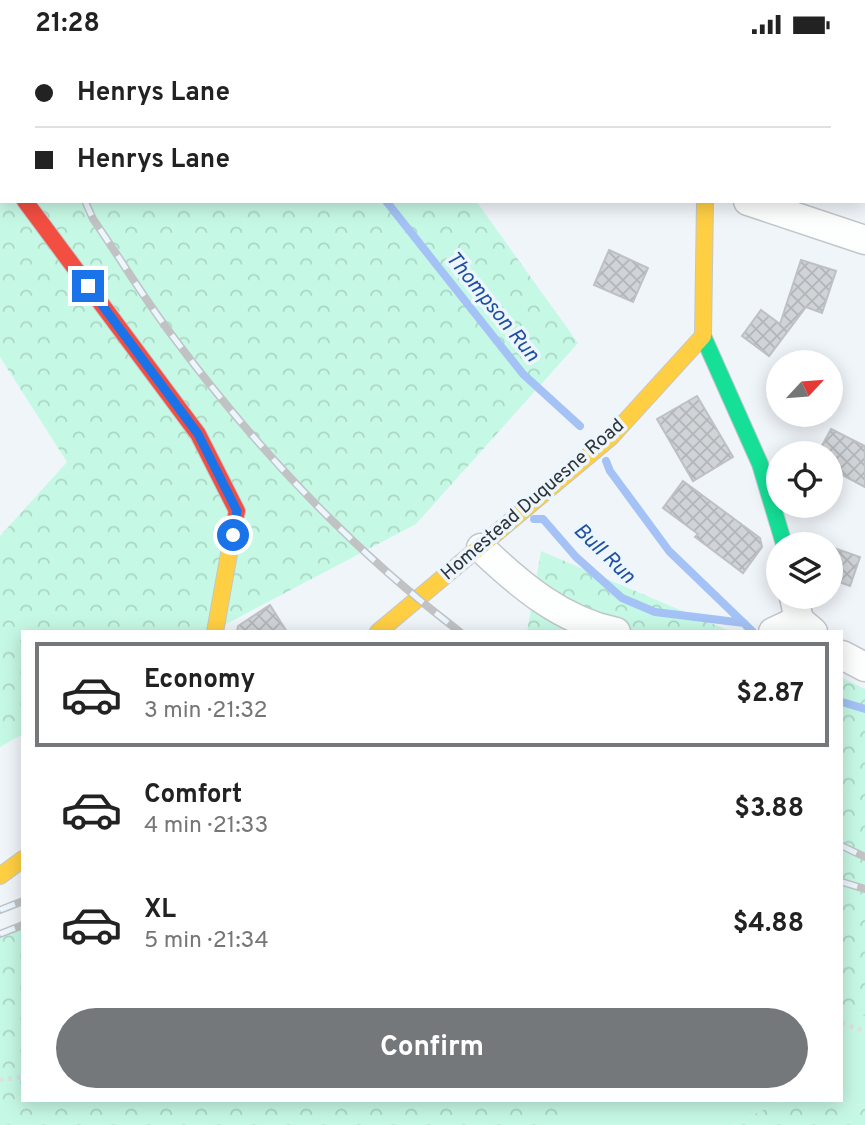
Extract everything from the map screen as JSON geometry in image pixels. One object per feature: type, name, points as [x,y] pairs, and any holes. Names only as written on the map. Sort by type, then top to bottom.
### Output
[{"type":"street","points":[[26,203],[198,434],[237,511],[215,630]]},
{"type":"street","points":[[705,203],[702,336],[751,436],[782,532]]},
{"type":"street","points":[[754,203],[865,240]]},
{"type":"street","name":"Homestead Duquesne Road","points":[[380,630],[611,437],[702,336]]},
{"type":"street","points":[[481,548],[522,587],[559,610],[608,630]]},
{"type":"street","points":[[777,630],[802,616]]},
{"type":"street","points":[[843,656],[865,667]]},
{"type":"street","points":[[0,876],[21,860]]},
{"type":"path","points":[[843,1023],[865,1031]]},
{"type":"path","points":[[0,1080],[21,1077]]},
{"type":"green space","points":[[0,203],[477,203],[578,343],[416,524],[215,630],[21,630],[21,735],[0,747],[0,536],[67,462],[0,357]]},
{"type":"green space","points":[[541,551],[727,630],[527,630]]},
{"type":"green space","points":[[843,678],[865,689],[865,1016],[843,1009]]},
{"type":"green space","points":[[21,920],[21,1102],[583,1102],[538,1125],[0,1125],[0,936]]},
{"type":"green space","points":[[843,1009],[865,1016],[865,1105],[831,1102],[843,1102]]},
{"type":"green space","points":[[577,1102],[779,1102],[733,1125],[531,1125]]},
{"type":"green space","points":[[779,1102],[865,1105],[865,1125],[733,1125]]},
{"type":"building","points":[[609,250],[648,268],[633,302],[594,285]]},
{"type":"building","points":[[801,260],[836,271],[822,313],[806,307],[774,350],[766,350],[766,354],[742,336],[761,310],[780,324]]},
{"type":"building","points":[[697,396],[733,457],[693,481],[657,419]]},
{"type":"building","points":[[831,429],[865,446],[865,487],[843,475],[843,441],[824,441]]},
{"type":"building","points":[[683,481],[760,538],[762,547],[743,573],[695,537],[698,534],[663,508]]},
{"type":"building","points":[[843,551],[860,557],[850,586],[843,583]]},
{"type":"building","points":[[270,605],[286,630],[237,630],[238,626]]},
{"type":"waterway","name":"Thompson Run","points":[[388,203],[523,374],[580,426]]},
{"type":"waterway","name":"Thompson Run","points":[[606,461],[610,471],[669,551],[751,630]]},
{"type":"waterway","name":"Bull Run","points":[[534,519],[543,519],[576,557],[622,598],[655,612],[744,623]]},
{"type":"waterway","name":"Thompson Run","points":[[843,702],[865,709]]},
{"type":"railway","points":[[86,203],[93,219],[153,309],[238,419],[343,532],[458,630]]},
{"type":"railway","points":[[843,846],[865,857]]},
{"type":"railway","points":[[843,882],[865,889]]},
{"type":"railway","points":[[0,910],[21,902]]},
{"type":"railway","points":[[0,934],[21,926]]},
{"type":"traffic: fast","points":[[703,336],[760,464],[780,532]]},
{"type":"traffic: slow","points":[[380,630],[611,437],[703,336],[705,203]]},
{"type":"traffic: slow","points":[[215,630],[235,520]]},
{"type":"traffic: slow","points":[[0,876],[21,860]]},
{"type":"traffic: jam","points":[[26,203],[198,434],[237,511],[235,520]]},
{"type":"route","points":[[88,286],[198,434],[237,511],[233,535]]}]
